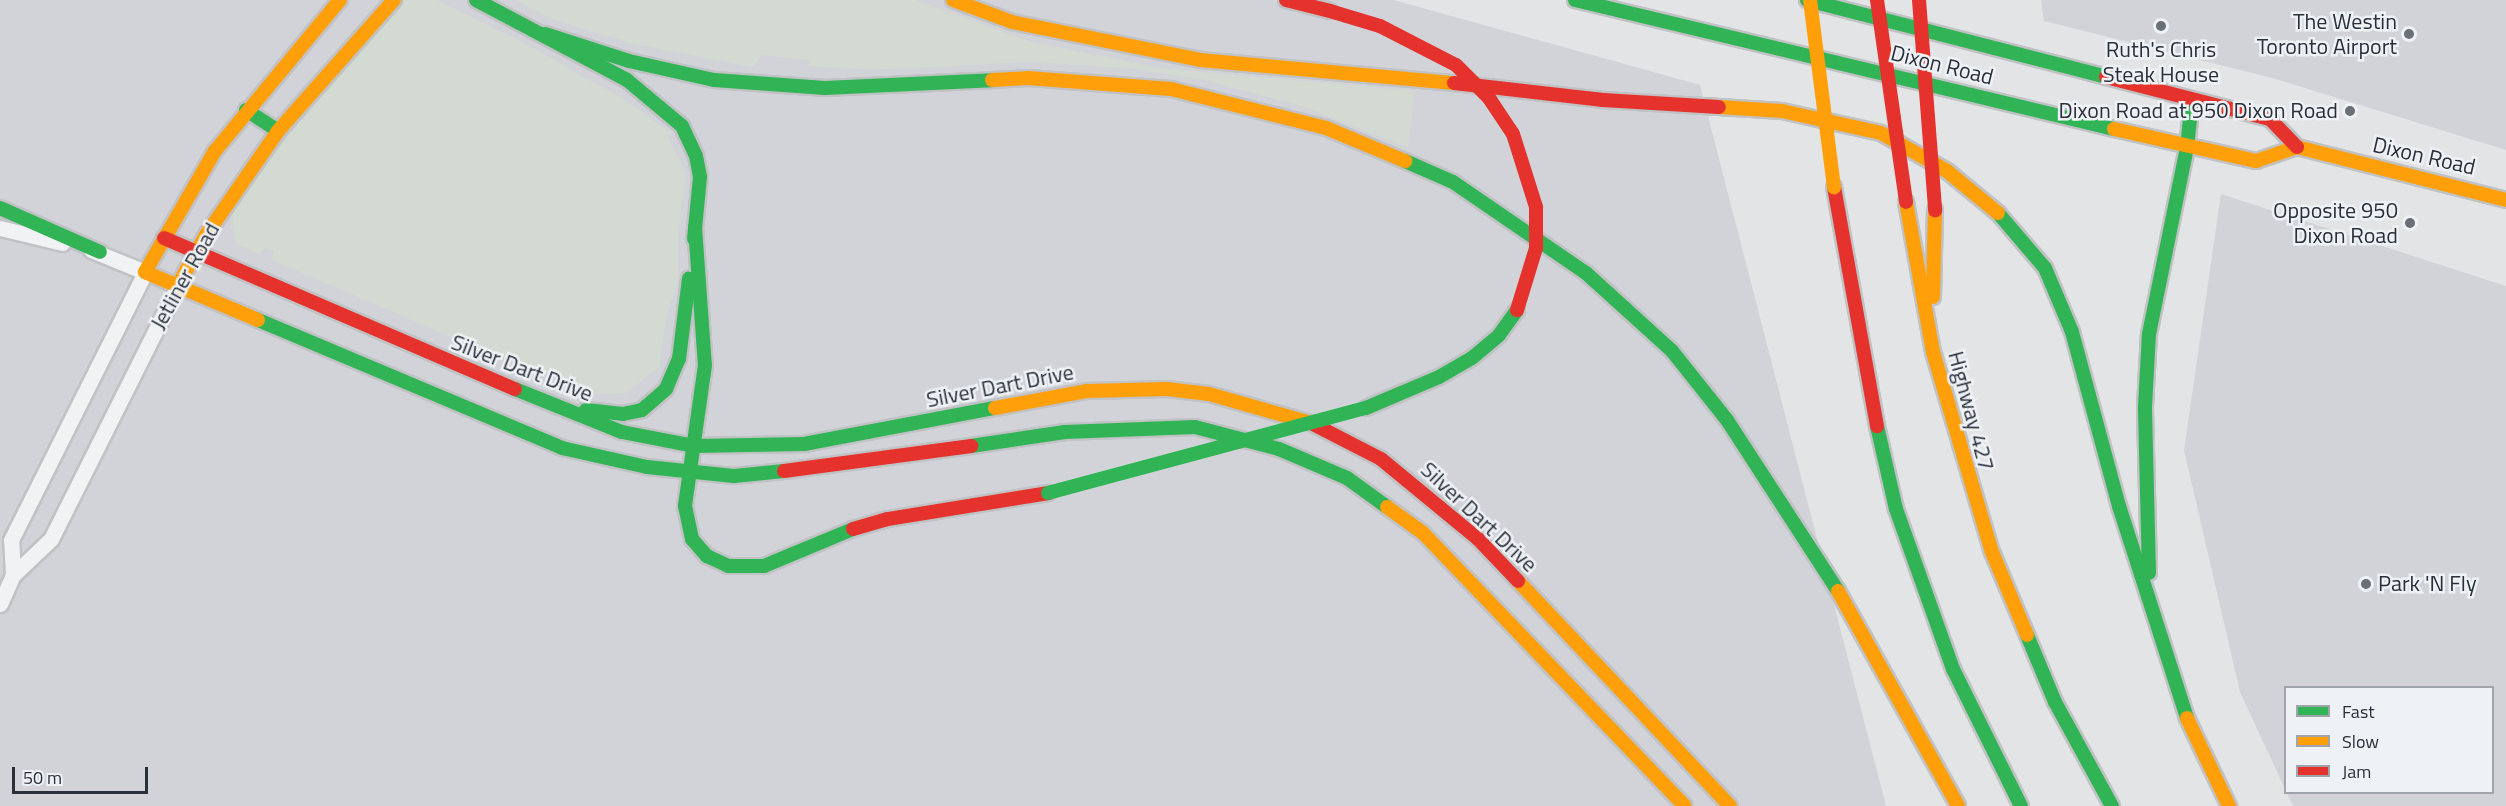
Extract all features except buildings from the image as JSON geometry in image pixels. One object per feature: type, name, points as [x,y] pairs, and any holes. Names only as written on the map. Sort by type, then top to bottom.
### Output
[{"type":"main road","name":"Jetliner Road","points":[[145,273],[215,152],[246,110],[340,0]]},
{"type":"main road","name":"Jetliner Road","points":[[178,285],[196,251],[278,131],[394,0]]},
{"type":"main road","points":[[476,0],[545,34],[627,80],[681,126],[693,148],[700,177],[679,359],[666,389],[642,410],[623,414],[568,408]]},
{"type":"main road","points":[[953,0],[1012,22],[1200,60],[1361,72],[1604,100],[1782,111],[1881,133],[1947,171],[1991,207],[2045,268],[2073,332],[2119,506],[2149,592],[2191,731],[2229,806]]},
{"type":"main road","points":[[695,227],[705,365],[686,518],[693,539],[707,556],[739,568],[773,563],[852,529],[888,519],[1048,493],[1366,408],[1429,382],[1473,358],[1499,335],[1517,310],[1536,248],[1536,207],[1528,172],[1513,135],[1489,98],[1456,66],[1391,30],[1286,0]]},
{"type":"main road","name":"Dixon Road","points":[[1575,0],[2187,147],[2256,161],[2297,147]]},
{"type":"main road","points":[[1808,0],[1834,187],[1868,384],[1896,509],[1953,669],[2021,806]]},
{"type":"main road","name":"Dixon Road","points":[[1808,0],[2192,101],[2270,119],[2297,147],[2506,200]]},
{"type":"main road","name":"Highway 427","points":[[1877,0],[1906,202],[1933,352],[1992,552],[2055,702],[2112,806]]},
{"type":"main road","points":[[1919,0],[1935,210],[1933,352]]},
{"type":"main road","points":[[545,34],[629,61],[714,80],[825,88],[1028,78],[1171,89],[1326,128],[1453,182],[1586,273],[1672,351],[1727,420],[1841,595],[1958,806]]},
{"type":"main road","points":[[2149,592],[2145,407],[2149,334],[2187,147],[2192,101]]},
{"type":"main road","points":[[246,110],[278,131]]},
{"type":"main road","points":[[0,208],[100,252]]},
{"type":"main road","name":"Silver Dart Drive","points":[[164,238],[482,377],[568,408],[622,432],[694,446],[804,444],[1087,392],[1167,389],[1198,392],[1301,418],[1382,459],[1478,539],[1730,806]]},
{"type":"main road","points":[[145,273],[178,285],[362,367],[562,448],[621,463],[690,474],[734,476],[847,465],[1065,432],[1147,426],[1234,434],[1279,449],[1347,478],[1424,533],[1685,806]]},
{"type":"street","points":[[0,228],[100,252],[145,273]]},
{"type":"street","name":"Jetliner Road","points":[[13,575],[11,540],[145,273]]},
{"type":"street","name":"Jetliner Road","points":[[0,604],[13,575],[51,539],[178,285]]},
{"type":"shaded area","points":[[0,0],[1394,0],[1700,85],[1886,806],[0,806]]},
{"type":"shaded area","points":[[399,0],[437,0],[530,46],[631,104],[671,133],[668,137],[686,174],[678,232],[678,281],[667,315],[659,367],[626,393],[599,394],[472,346],[272,260],[274,251],[266,248],[259,254],[236,244],[232,214],[259,173]]},
{"type":"shaded area","points":[[516,0],[916,0],[1030,42],[1161,68],[1414,92],[1408,148],[1304,107],[1205,80],[1127,68],[1028,62],[875,70],[808,66],[810,60],[763,55],[752,67],[634,44],[548,18]]},
{"type":"shaded area","points":[[2041,0],[2506,0],[2506,150],[2272,78],[2044,21]]},
{"type":"shaded area","name":"Park 'N Fly","points":[[2221,194],[2506,286],[2506,806],[2293,806],[2287,794],[2494,794],[2494,686],[2284,686],[2284,787],[2240,692],[2184,450]]},
{"type":"traffic: fast","points":[[476,0],[627,80],[682,126],[696,156],[700,177],[694,239]]},
{"type":"traffic: fast","points":[[1575,0],[2114,129]]},
{"type":"traffic: fast","points":[[1807,0],[2106,77]]},
{"type":"traffic: fast","points":[[545,34],[629,61],[714,80],[825,88],[992,80]]},
{"type":"traffic: fast","points":[[2149,573],[2145,407],[2149,334],[2187,147],[2192,101]]},
{"type":"traffic: fast","points":[[246,110],[278,131]]},
{"type":"traffic: fast","points":[[1405,161],[1453,182],[1586,273],[1672,351],[1727,420],[1838,591]]},
{"type":"traffic: fast","points":[[0,208],[100,252]]},
{"type":"traffic: fast","points":[[1998,213],[2045,268],[2072,332],[2119,506],[2187,718]]},
{"type":"traffic: fast","points":[[695,227],[705,365],[685,506],[692,539],[707,556],[728,566],[764,566],[853,529]]},
{"type":"traffic: fast","points":[[586,410],[623,414],[642,410],[666,389],[679,359],[689,279]]},
{"type":"traffic: fast","points":[[1366,408],[1439,377],[1472,358],[1499,335],[1517,310]]},
{"type":"traffic: fast","points":[[258,320],[562,448],[647,467],[734,476],[784,471]]},
{"type":"traffic: fast","points":[[515,389],[622,432],[694,446],[804,444],[995,408]]},
{"type":"traffic: fast","points":[[1048,493],[1366,408]]},
{"type":"traffic: fast","points":[[1877,426],[1896,509],[1953,669],[2021,806]]},
{"type":"traffic: fast","points":[[971,446],[1065,432],[1195,427],[1279,449],[1347,478],[1387,507]]},
{"type":"traffic: fast","points":[[2027,635],[2055,702],[2112,806]]},
{"type":"traffic: slow","points":[[258,320],[145,272],[215,151],[340,0]]},
{"type":"traffic: slow","points":[[178,285],[206,235],[278,131],[394,0]]},
{"type":"traffic: slow","points":[[953,0],[1012,22],[1200,60],[1454,83]]},
{"type":"traffic: slow","points":[[1810,0],[1834,187]]},
{"type":"traffic: slow","points":[[992,80],[1028,78],[1171,89],[1326,128],[1405,161]]},
{"type":"traffic: slow","points":[[1719,107],[1782,111],[1881,133],[1947,171],[1998,213]]},
{"type":"traffic: slow","points":[[2114,129],[2256,161],[2297,147],[2506,200]]},
{"type":"traffic: slow","points":[[1906,202],[1933,352],[1992,552],[2027,635]]},
{"type":"traffic: slow","points":[[1933,297],[1935,210]]},
{"type":"traffic: slow","points":[[995,408],[1087,391],[1167,389],[1209,394],[1311,423]]},
{"type":"traffic: slow","points":[[1387,507],[1423,533],[1685,806]]},
{"type":"traffic: slow","points":[[1518,581],[1730,806]]},
{"type":"traffic: slow","points":[[1838,591],[1958,806]]},
{"type":"traffic: slow","points":[[2187,718],[2229,806]]},
{"type":"traffic: jam","points":[[1286,0],[1330,11]]},
{"type":"traffic: jam","points":[[1877,0],[1906,202]]},
{"type":"traffic: jam","points":[[1919,0],[1935,210]]},
{"type":"traffic: jam","points":[[1330,11],[1380,26],[1456,65],[1489,98],[1513,134],[1536,207],[1536,248],[1517,310]]},
{"type":"traffic: jam","points":[[2106,77],[2270,119],[2297,147]]},
{"type":"traffic: jam","points":[[1454,83],[1603,100],[1719,107]]},
{"type":"traffic: jam","points":[[1834,187],[1877,426]]},
{"type":"traffic: jam","points":[[164,238],[515,389]]},
{"type":"traffic: jam","points":[[1311,423],[1381,459],[1478,539],[1518,581]]},
{"type":"traffic: jam","points":[[784,471],[971,446]]},
{"type":"traffic: jam","points":[[853,529],[888,519],[1048,493]]},
{"type":"place","name":"Ruth's Chris Steak House","points":[[2161,26]]},
{"type":"place","name":"The Westin Toronto Airport","points":[[2409,34]]},
{"type":"place","name":"Dixon Road at 950 Dixon Road","points":[[2350,111]]},
{"type":"place","name":"Opposite 950 Dixon Road","points":[[2410,223]]},
{"type":"place","name":"Park 'N Fly","points":[[2366,584]]}]
